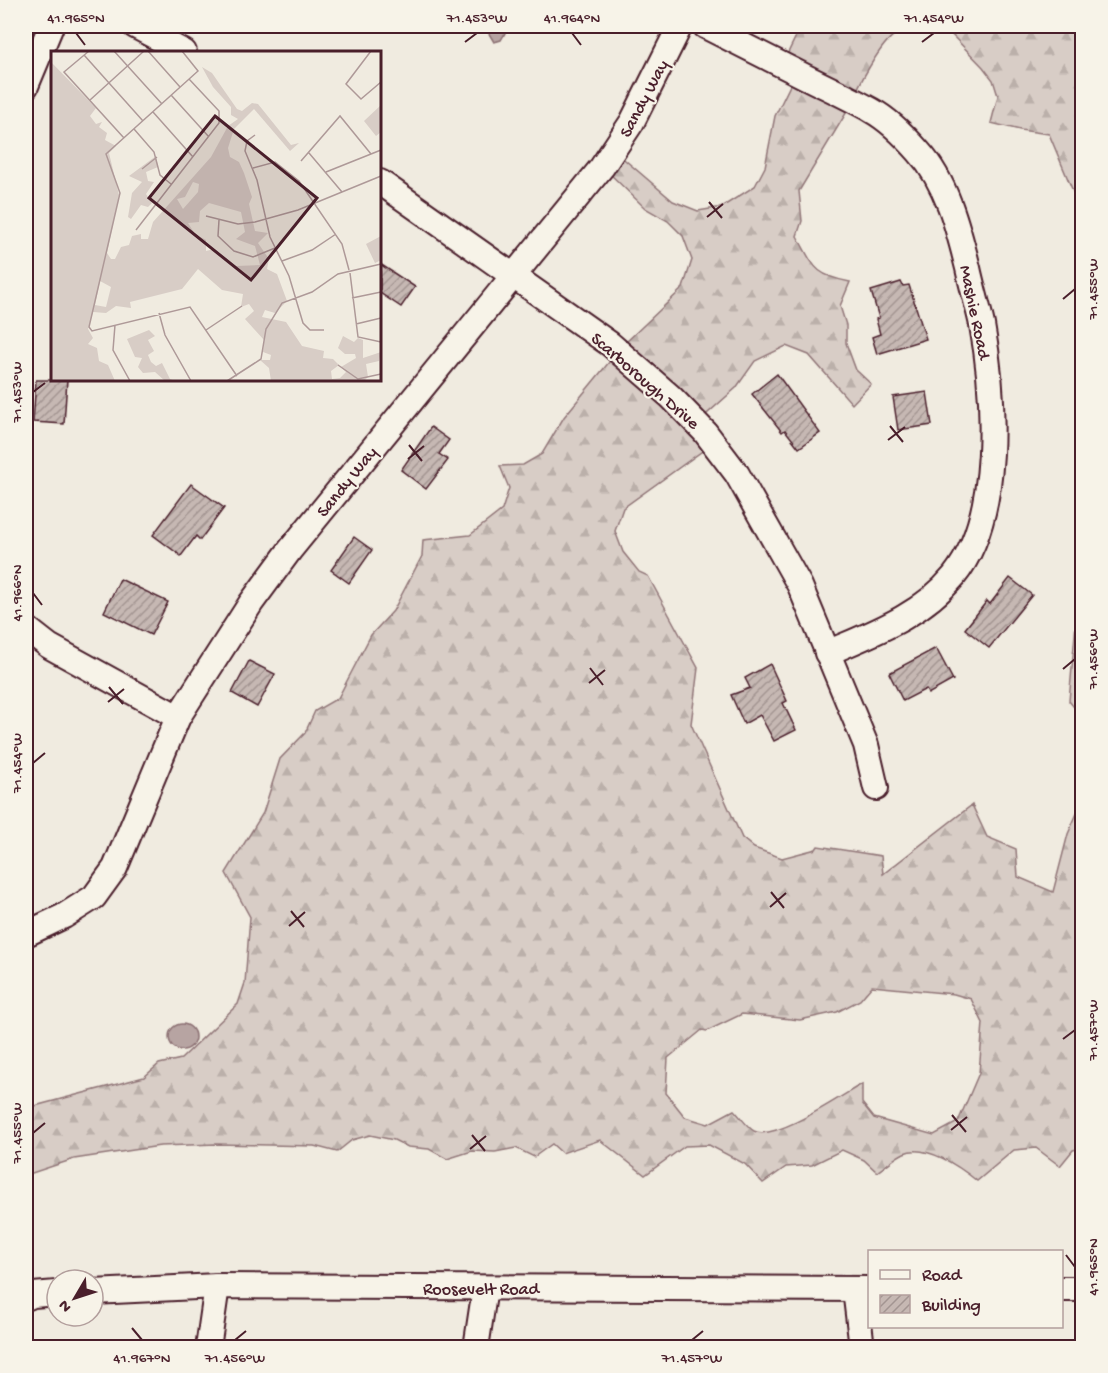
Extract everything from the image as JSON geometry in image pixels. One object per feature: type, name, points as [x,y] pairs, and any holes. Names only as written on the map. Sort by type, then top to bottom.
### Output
[{"type":"street","points":[[26,86],[51,26]]},
{"type":"street","points":[[135,26],[182,51]]},
{"type":"street","name":"Sandy Way","points":[[26,934],[64,916],[94,897],[115,868],[178,717],[251,603],[290,550],[602,167],[632,122],[680,26]]},
{"type":"street","name":"Mashie Road","points":[[705,26],[873,111],[899,131],[921,154],[941,186],[957,226],[982,324],[990,390],[989,482],[983,511],[966,557],[937,594],[918,609],[897,622],[827,653]]},
{"type":"street","name":"Scarborough Drive","points":[[381,183],[610,344],[705,432],[738,474],[800,585],[866,745],[876,788]]},
{"type":"street","points":[[26,628],[50,646],[178,717]]},
{"type":"street","points":[[208,1347],[217,1286]]},
{"type":"street","name":"Roosevelt Road","points":[[105,1291],[217,1286],[862,1289]]},
{"type":"street","points":[[476,1347],[485,1288]]},
{"type":"street","points":[[1063,1288],[1083,1288]]},
{"type":"street","points":[[862,1289],[862,1347]]},
{"type":"street","points":[[26,1298],[45,1294]]},
{"type":"green space","points":[[801,26],[919,26],[896,34],[884,46],[870,66],[851,105],[799,191],[802,221],[797,236],[816,268],[828,276],[850,282],[840,306],[846,325],[846,343],[856,370],[871,384],[852,404],[809,355],[786,346],[755,361],[736,388],[698,422],[712,444],[623,508],[615,531],[623,552],[639,572],[648,576],[698,668],[691,724],[742,838],[754,848],[782,858],[816,849],[818,846],[881,856],[883,874],[972,805],[987,837],[1016,849],[1018,877],[1053,892],[1068,834],[1082,802],[1082,1148],[1073,1150],[1060,1166],[1036,1148],[1014,1150],[977,1181],[943,1158],[922,1151],[904,1153],[877,1172],[864,1160],[842,1150],[812,1165],[786,1167],[763,1183],[745,1164],[709,1145],[685,1146],[645,1175],[600,1140],[562,1153],[552,1144],[534,1157],[516,1148],[495,1152],[472,1151],[447,1159],[429,1149],[408,1147],[394,1140],[370,1135],[352,1140],[337,1152],[314,1146],[217,1144],[160,1146],[74,1159],[26,1175],[26,1111],[31,1107],[144,1077],[159,1064],[181,1059],[238,1004],[245,983],[250,917],[226,873],[263,813],[280,759],[305,733],[315,711],[338,698],[371,635],[393,611],[422,556],[423,540],[470,535],[502,510],[509,488],[500,466],[523,465],[542,454],[564,417],[624,344],[683,288],[692,260],[683,236],[668,221],[645,208],[606,170],[618,154],[673,201],[698,211],[722,207],[755,186],[765,167],[775,116],[797,71],[786,57]],"holes":[[[872,986],[954,994],[971,999],[983,1023],[979,1073],[958,1122],[934,1135],[874,1118],[862,1103],[862,1084],[808,1116],[777,1130],[764,1133],[751,1129],[734,1110],[708,1124],[685,1117],[666,1093],[668,1058],[702,1030],[707,1031],[742,1014],[800,1020],[837,1012],[860,1000]]]},
{"type":"green space","points":[[930,26],[1082,26],[1082,202],[1075,196],[1049,134],[991,123],[998,96],[993,80],[949,32]]},
{"type":"green space","points":[[1082,617],[1082,717],[1069,701],[1076,623]]},
{"type":"shaded area","points":[[491,26],[509,26],[501,40],[494,42],[488,32]]},
{"type":"shaded area","points":[[182,1024],[191,1028],[195,1037],[191,1046],[182,1050],[173,1046],[169,1037],[173,1028]]},
{"type":"building","points":[[381,265],[415,287],[401,307],[381,294]]},
{"type":"building","points":[[901,282],[903,286],[909,285],[926,339],[877,354],[872,337],[880,334],[876,319],[879,318],[871,291]]},
{"type":"building","points":[[777,374],[820,433],[799,448],[785,430],[782,432],[752,394]]},
{"type":"building","points":[[36,380],[67,381],[64,424],[33,422]]},
{"type":"building","points":[[927,392],[932,425],[898,430],[893,397]]},
{"type":"building","points":[[431,427],[449,440],[439,454],[448,460],[426,489],[401,470]]},
{"type":"building","points":[[191,484],[224,508],[200,540],[196,536],[181,556],[153,535]]},
{"type":"building","points":[[354,537],[372,550],[349,583],[331,570]]},
{"type":"building","points":[[1010,578],[1032,595],[989,648],[965,629],[987,601],[990,604]]},
{"type":"building","points":[[120,579],[168,602],[151,635],[104,612]]},
{"type":"building","points":[[936,648],[953,680],[928,694],[926,689],[903,701],[889,673]]},
{"type":"building","points":[[249,661],[275,674],[257,707],[232,693]]},
{"type":"building","points":[[770,664],[787,701],[783,703],[796,730],[774,741],[760,715],[744,724],[731,695],[750,688],[745,678]]}]
